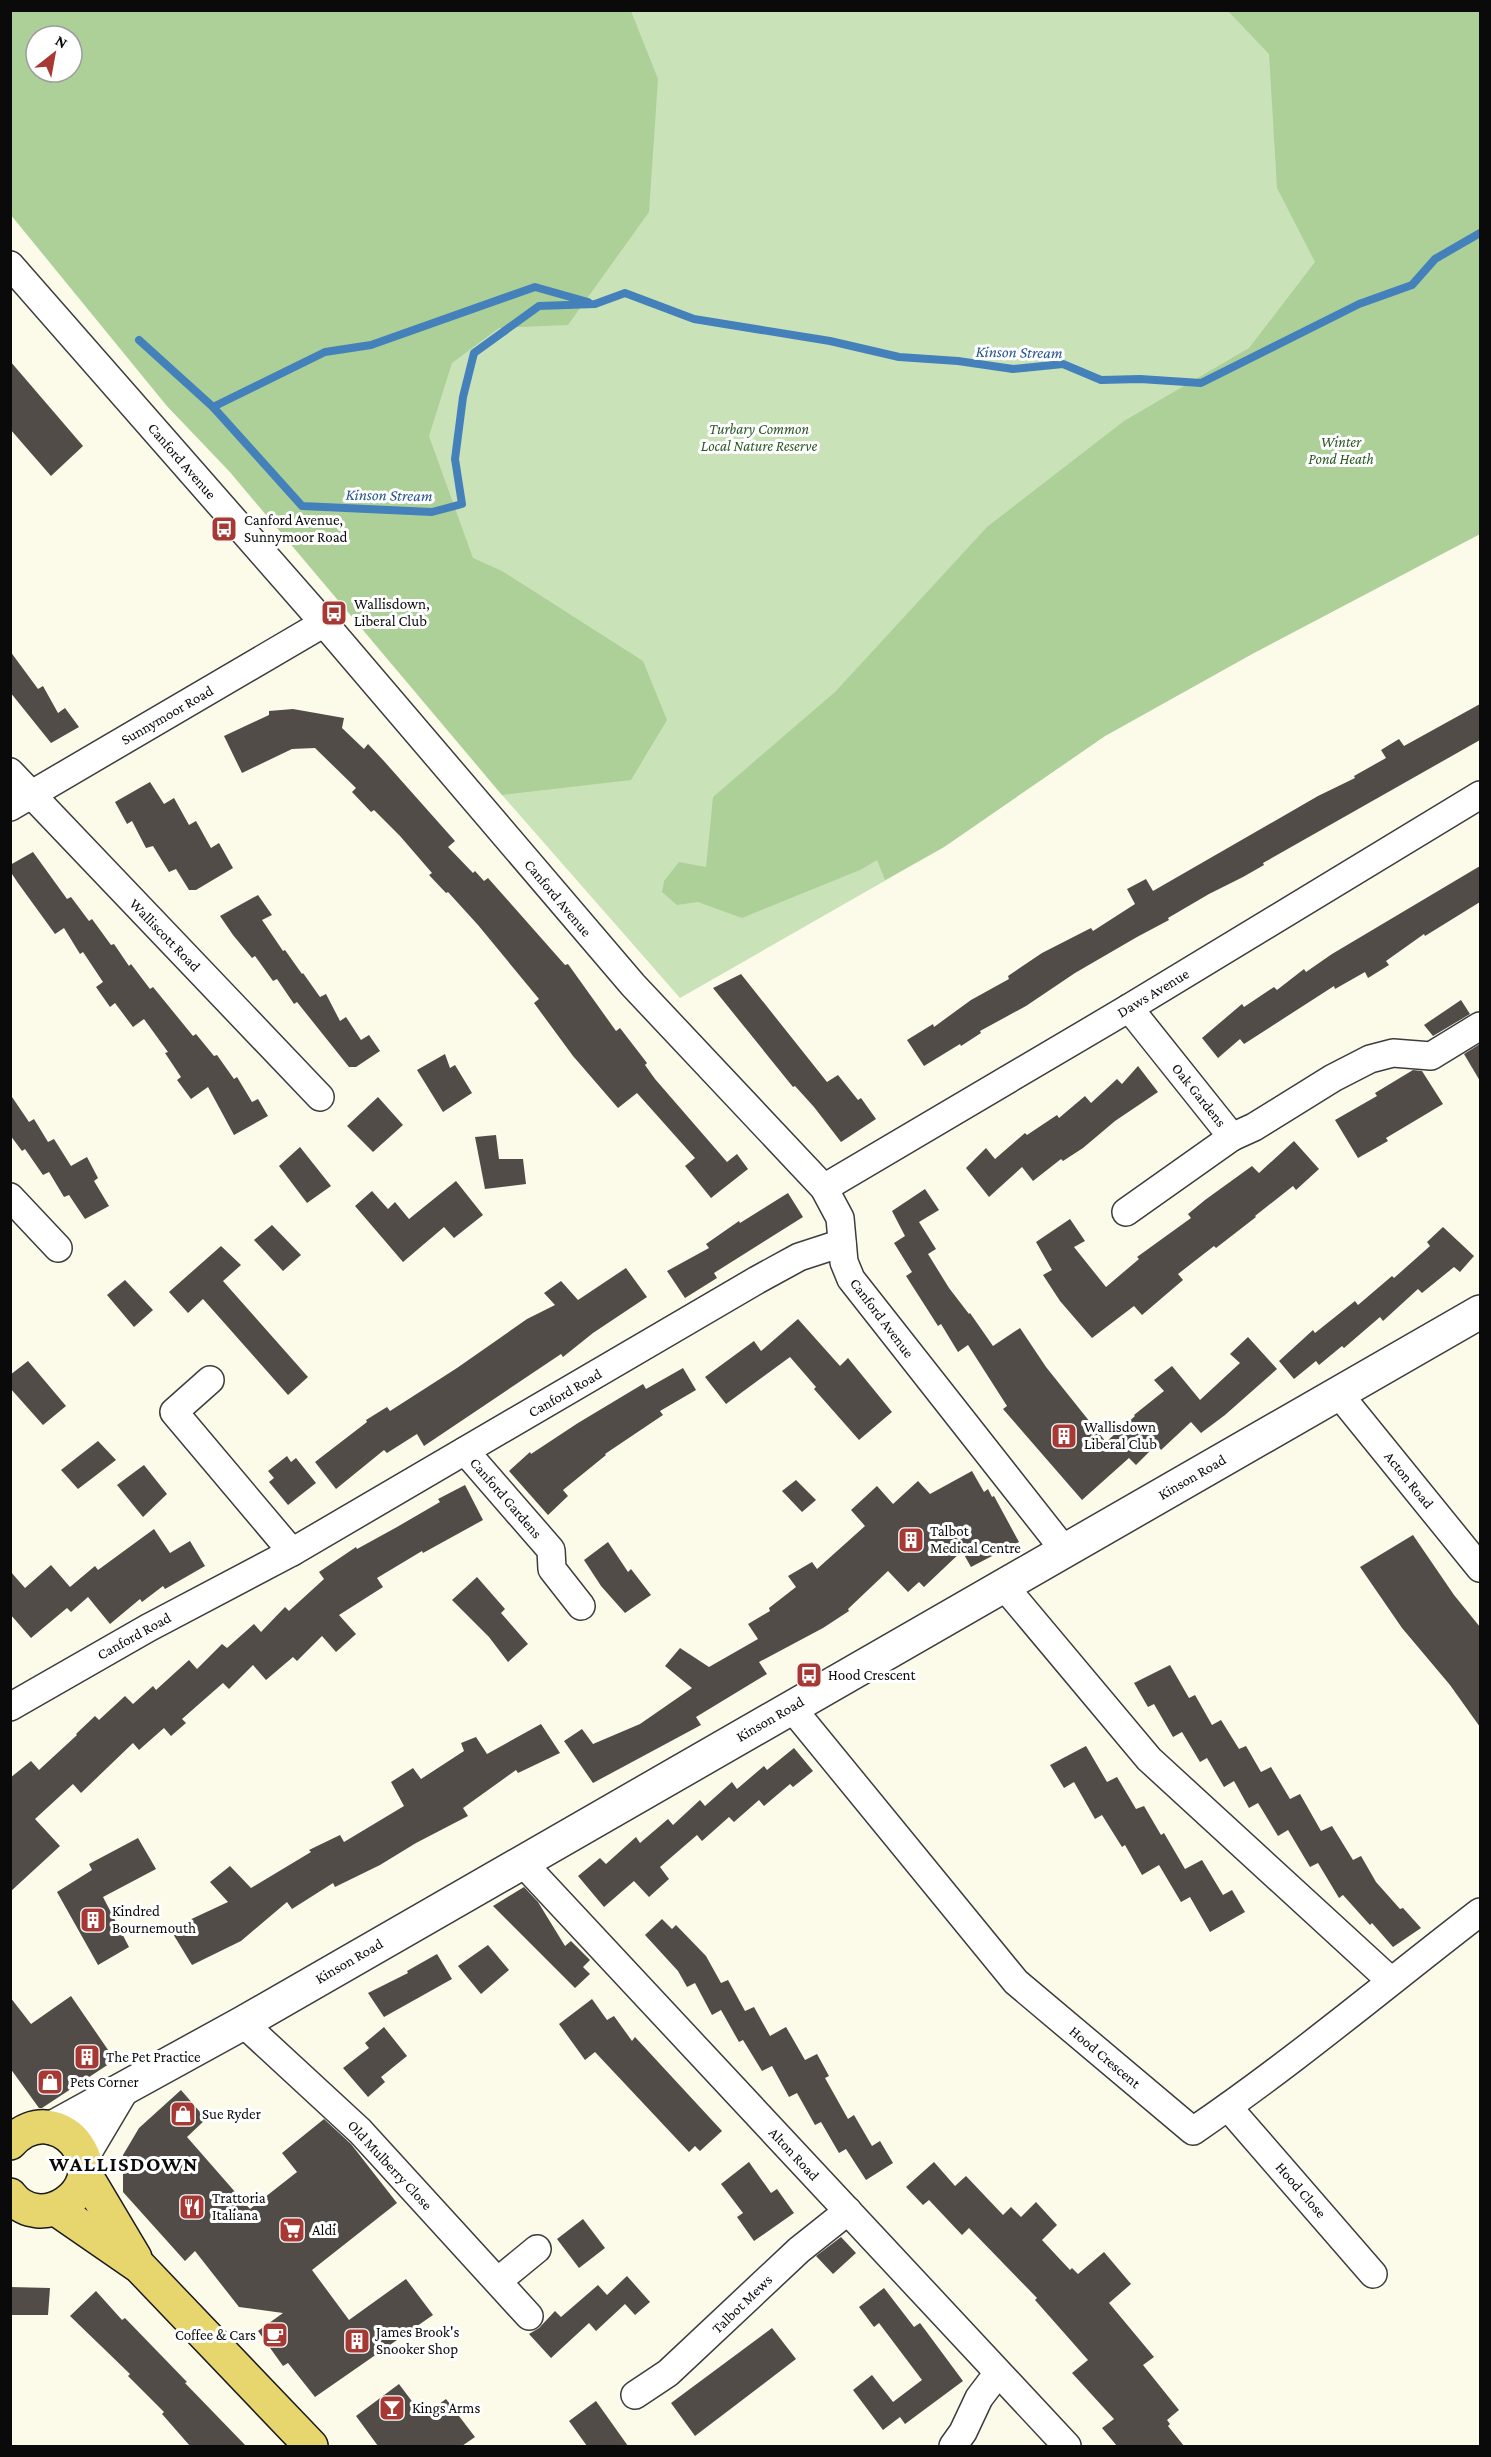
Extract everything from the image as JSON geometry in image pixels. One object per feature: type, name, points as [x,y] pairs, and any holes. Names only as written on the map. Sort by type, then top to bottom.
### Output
[{"type":"main road","points":[[27,2128],[65,2133],[76,2143],[84,2164],[140,2267]]},
{"type":"main road","points":[[10,2223],[51,2211],[76,2196],[82,2186],[84,2164]]},
{"type":"main road","points":[[10,2195],[23,2206],[51,2211],[140,2267],[311,2446]]},
{"type":"street","name":"Canford Avenue","points":[[10,265],[324,623],[633,985],[824,1188],[840,1218],[844,1262],[851,1279],[869,1305],[1065,1551]]},
{"type":"street","name":"Sunnymoor Road","points":[[21,801],[324,623]]},
{"type":"street","name":"Walliscott Road","points":[[10,772],[21,801],[320,1097]]},
{"type":"street","name":"Daws Avenue","points":[[824,1188],[1129,1008],[1480,795]]},
{"type":"street","name":"Oak Gardens","points":[[1126,1212],[1232,1137],[1129,1008]]},
{"type":"street","points":[[1232,1137],[1254,1127],[1334,1078],[1370,1059],[1393,1053],[1431,1056],[1480,1026]]},
{"type":"street","points":[[10,1197],[58,1248]]},
{"type":"street","name":"Canford Road","points":[[10,1707],[148,1628],[292,1552],[791,1262],[842,1243]]},
{"type":"street","name":"Kinson Road","points":[[27,2128],[122,2090],[243,2023],[1480,1312]]},
{"type":"street","points":[[210,1380],[174,1412],[292,1552]]},
{"type":"street","name":"Acton Road","points":[[1338,1393],[1480,1568]]},
{"type":"street","name":"Canford Gardens","points":[[465,1451],[551,1550],[552,1569],[581,1606]]},
{"type":"street","points":[[1004,1586],[1149,1759],[1391,1981]]},
{"type":"street","name":"Hood Crescent","points":[[791,1707],[1016,1982],[1193,2131],[1295,2059],[1480,1912]]},
{"type":"street","name":"Alton Road","points":[[522,1862],[1067,2446]]},
{"type":"street","name":"Old Mulberry Close","points":[[243,2023],[360,2131],[529,2316]]},
{"type":"street","points":[[84,2164],[122,2090]]},
{"type":"street","name":"Hood Close","points":[[1228,2107],[1373,2274]]},
{"type":"street","name":"Talbot Mews","points":[[634,2395],[668,2373],[799,2250],[848,2211]]},
{"type":"street","points":[[498,2281],[537,2249]]},
{"type":"street","points":[[952,2446],[963,2432],[979,2398],[998,2373]]},
{"type":"green space","name":"Turbary Common Local Nature Reserve","points":[[10,11],[1480,11],[1480,534],[1252,654],[1105,736],[944,847],[680,998],[502,795],[230,472],[167,406],[11,215]]},
{"type":"green space","points":[[10,11],[631,11],[658,79],[649,212],[568,325],[499,328],[452,363],[429,436],[473,558],[502,571],[643,661],[667,720],[631,780],[502,795],[230,472],[167,406],[11,215]]},
{"type":"green space","name":"Winter Pond Heath","points":[[1228,11],[1480,11],[1480,534],[1252,654],[1105,736],[944,847],[885,880],[877,860],[860,870],[742,918],[698,902],[677,905],[662,892],[664,881],[679,862],[706,867],[713,797],[835,692],[987,527],[1124,421],[1249,348],[1315,262],[1277,188],[1269,54]]},
{"type":"building","points":[[10,361],[83,446],[51,476],[10,429]]},
{"type":"building","points":[[10,651],[38,689],[43,686],[58,713],[65,708],[79,727],[51,743],[10,692]]},
{"type":"building","points":[[1480,704],[1480,740],[1168,918],[1169,920],[1075,973],[1026,1006],[980,1031],[981,1033],[961,1046],[960,1044],[924,1066],[907,1040],[933,1024],[934,1027],[971,1000],[1009,979],[1008,976],[1042,953],[1091,928],[1093,931],[1135,904],[1127,889],[1146,879],[1153,891],[1318,796],[1355,778],[1354,776],[1386,758],[1381,750],[1399,739],[1404,746]]},
{"type":"building","points":[[293,709],[344,718],[342,728],[364,749],[368,744],[455,841],[448,847],[473,873],[475,871],[484,881],[488,878],[565,965],[568,964],[616,1031],[620,1028],[647,1063],[645,1065],[655,1079],[727,1162],[737,1154],[748,1169],[711,1198],[685,1166],[695,1158],[637,1093],[618,1108],[573,1056],[534,1003],[539,999],[478,925],[429,875],[432,873],[400,836],[374,810],[371,812],[352,792],[356,788],[315,748],[292,749],[242,773],[224,736],[269,715],[269,711]]},
{"type":"building","points":[[150,782],[164,804],[174,798],[189,825],[196,821],[211,848],[219,843],[233,868],[196,890],[189,890],[176,869],[169,872],[153,846],[146,848],[132,821],[127,824],[115,802]]},
{"type":"building","points":[[33,852],[67,899],[71,897],[89,921],[92,919],[111,945],[114,944],[129,966],[131,964],[150,989],[153,987],[193,1036],[196,1034],[214,1056],[217,1055],[234,1079],[237,1077],[252,1102],[258,1099],[268,1116],[234,1135],[208,1087],[191,1099],[177,1080],[181,1077],[165,1053],[168,1052],[144,1019],[133,1027],[115,1003],[110,1007],[96,987],[103,982],[83,952],[80,954],[64,928],[55,934],[10,871],[10,865]]},
{"type":"building","points":[[1480,866],[1480,902],[1425,936],[1424,934],[1386,961],[1389,965],[1368,978],[1365,972],[1335,989],[1334,986],[1244,1044],[1240,1039],[1218,1058],[1202,1038],[1242,1004],[1244,1007],[1274,987],[1277,990],[1304,969],[1306,972],[1332,954]]},
{"type":"building","points":[[258,895],[272,915],[262,920],[283,951],[285,950],[320,997],[326,994],[340,1021],[346,1017],[361,1040],[369,1035],[380,1051],[356,1067],[349,1067],[297,1002],[294,1004],[277,979],[273,981],[255,956],[252,958],[233,935],[220,916]]},
{"type":"building","points":[[741,974],[827,1082],[838,1075],[858,1100],[861,1098],[876,1119],[841,1142],[713,988]]},
{"type":"building","points":[[1461,1000],[1470,1014],[1433,1036],[1424,1025]]},
{"type":"building","points":[[1480,1044],[1480,1081],[1464,1054]]},
{"type":"building","points":[[445,1054],[450,1068],[455,1065],[472,1093],[443,1112],[417,1070]]},
{"type":"building","points":[[1138,1066],[1158,1092],[1115,1121],[1083,1148],[1063,1161],[1061,1159],[1033,1181],[1022,1167],[989,1197],[966,1168],[986,1148],[995,1159],[1025,1133],[1027,1135],[1057,1115],[1059,1118],[1085,1096],[1091,1103],[1117,1079],[1122,1084]]},
{"type":"building","points":[[1413,1070],[1422,1071],[1443,1104],[1386,1138],[1388,1141],[1358,1158],[1335,1120],[1377,1096],[1375,1093]]},
{"type":"building","points":[[10,1094],[29,1122],[34,1119],[48,1142],[54,1139],[71,1166],[87,1157],[98,1178],[94,1181],[109,1206],[85,1219],[69,1195],[64,1197],[49,1172],[43,1175],[25,1149],[22,1151],[10,1135]]},
{"type":"building","points":[[378,1097],[403,1125],[373,1152],[347,1126]]},
{"type":"building","points":[[496,1135],[499,1159],[523,1159],[526,1184],[485,1189],[475,1137]]},
{"type":"building","points":[[1294,1141],[1319,1169],[1296,1190],[1293,1186],[1216,1248],[1214,1246],[1178,1274],[1183,1280],[1142,1315],[1134,1306],[1092,1338],[1060,1301],[1043,1275],[1052,1270],[1036,1242],[1070,1219],[1085,1241],[1074,1247],[1106,1287],[1139,1259],[1137,1257],[1191,1218],[1188,1214],[1205,1200],[1252,1166],[1259,1173]]},
{"type":"building","points":[[300,1147],[331,1186],[307,1203],[279,1166]]},
{"type":"building","points":[[456,1181],[483,1215],[454,1238],[444,1227],[403,1262],[355,1206],[372,1191],[388,1209],[395,1202],[409,1219]]},
{"type":"building","points":[[925,1189],[939,1210],[919,1222],[936,1249],[928,1254],[949,1288],[993,1346],[1020,1328],[1046,1367],[1106,1442],[1164,1391],[1154,1380],[1172,1366],[1200,1400],[1240,1363],[1230,1354],[1248,1337],[1277,1369],[1201,1433],[1191,1422],[1161,1450],[1157,1444],[1136,1465],[1129,1458],[1082,1500],[1003,1409],[1007,1406],[968,1345],[958,1352],[941,1324],[938,1326],[906,1276],[912,1272],[894,1243],[905,1236],[892,1211]]},
{"type":"building","points":[[788,1193],[803,1217],[714,1273],[717,1278],[685,1298],[667,1271],[709,1248],[706,1244],[739,1221],[740,1223]]},
{"type":"building","points":[[272,1225],[301,1255],[283,1271],[254,1240]]},
{"type":"building","points":[[1443,1227],[1474,1256],[1460,1272],[1454,1267],[1422,1293],[1418,1289],[1383,1321],[1380,1317],[1344,1348],[1342,1346],[1319,1365],[1316,1361],[1294,1379],[1279,1361],[1313,1330],[1315,1333],[1355,1301],[1358,1305],[1392,1276],[1394,1278],[1430,1246],[1427,1242]]},
{"type":"building","points":[[221,1246],[241,1265],[223,1281],[308,1377],[288,1395],[203,1299],[188,1313],[169,1292]]},
{"type":"building","points":[[626,1268],[647,1297],[593,1333],[563,1357],[561,1354],[424,1446],[417,1434],[387,1453],[384,1450],[336,1489],[315,1462],[367,1422],[366,1420],[387,1407],[390,1411],[527,1319],[555,1305],[544,1293],[561,1281],[578,1300]]},
{"type":"building","points":[[125,1280],[153,1310],[134,1327],[107,1295]]},
{"type":"building","points":[[798,1319],[840,1366],[848,1358],[892,1412],[859,1440],[814,1389],[816,1387],[790,1357],[726,1404],[705,1377],[754,1341],[761,1351]]},
{"type":"building","points":[[28,1361],[66,1406],[43,1425],[10,1388],[10,1375]]},
{"type":"building","points":[[683,1368],[696,1390],[660,1411],[663,1415],[605,1454],[563,1490],[568,1496],[548,1515],[509,1471],[530,1452],[531,1454],[643,1384],[646,1389]]},
{"type":"building","points":[[98,1441],[116,1460],[78,1489],[61,1470]]},
{"type":"building","points":[[287,1456],[291,1462],[296,1458],[316,1483],[288,1505],[269,1482],[274,1478],[268,1471]]},
{"type":"building","points":[[144,1465],[167,1494],[143,1517],[117,1485]]},
{"type":"building","points":[[972,1471],[984,1492],[988,1489],[992,1497],[994,1496],[1019,1542],[971,1567],[962,1551],[924,1587],[919,1582],[908,1592],[888,1571],[848,1609],[849,1611],[823,1628],[759,1662],[767,1674],[696,1717],[701,1725],[593,1783],[564,1741],[582,1729],[593,1744],[640,1724],[692,1688],[665,1666],[680,1648],[709,1667],[758,1639],[748,1624],[770,1611],[769,1608],[796,1587],[788,1576],[812,1562],[817,1569],[865,1526],[851,1510],[877,1486],[893,1504],[918,1481],[930,1494]]},
{"type":"building","points":[[796,1480],[816,1500],[802,1512],[782,1491]]},
{"type":"building","points":[[465,1485],[483,1520],[423,1553],[422,1551],[377,1578],[383,1587],[339,1615],[356,1634],[336,1652],[322,1636],[297,1661],[293,1657],[266,1680],[253,1665],[229,1689],[223,1683],[182,1719],[186,1723],[171,1736],[164,1728],[139,1750],[133,1743],[81,1793],[73,1784],[35,1819],[60,1846],[10,1892],[10,1778],[31,1761],[39,1770],[95,1716],[99,1720],[125,1696],[133,1704],[153,1686],[156,1690],[189,1660],[197,1669],[222,1644],[227,1648],[254,1624],[261,1632],[285,1607],[289,1611],[324,1579],[319,1572],[356,1547],[357,1549],[397,1527],[440,1502],[438,1499]]},
{"type":"building","points":[[154,1529],[170,1553],[190,1541],[205,1566],[165,1589],[163,1586],[142,1602],[140,1599],[110,1624],[88,1597],[71,1612],[67,1608],[31,1638],[10,1614],[10,1571],[25,1588],[51,1565],[70,1587],[95,1566],[98,1570]]},
{"type":"building","points":[[1413,1535],[1454,1595],[1480,1627],[1480,1727],[1450,1685],[1402,1628],[1360,1567]]},
{"type":"building","points":[[608,1542],[628,1572],[631,1569],[651,1595],[625,1613],[601,1586],[584,1560]]},
{"type":"building","points":[[477,1577],[505,1609],[501,1613],[528,1644],[508,1662],[489,1637],[452,1600]]},
{"type":"building","points":[[1170,1665],[1189,1698],[1195,1695],[1212,1725],[1221,1720],[1239,1749],[1246,1746],[1261,1772],[1271,1767],[1290,1799],[1300,1794],[1321,1831],[1332,1826],[1353,1860],[1361,1856],[1376,1882],[1421,1928],[1393,1947],[1343,1895],[1339,1898],[1318,1863],[1310,1867],[1288,1830],[1278,1836],[1258,1803],[1249,1808],[1234,1781],[1224,1787],[1207,1758],[1200,1762],[1182,1732],[1173,1737],[1154,1704],[1148,1707],[1134,1683]]},
{"type":"building","points":[[541,1724],[560,1753],[518,1773],[516,1770],[463,1808],[468,1816],[380,1865],[335,1887],[333,1883],[292,1909],[287,1902],[241,1941],[192,1965],[170,1929],[228,1902],[210,1882],[230,1866],[251,1888],[311,1852],[309,1850],[340,1835],[344,1842],[404,1806],[391,1782],[413,1768],[421,1779],[464,1751],[461,1743],[476,1737],[487,1754]]},
{"type":"building","points":[[1086,1746],[1107,1782],[1117,1777],[1136,1809],[1144,1806],[1161,1835],[1164,1833],[1185,1869],[1202,1860],[1223,1895],[1232,1890],[1245,1912],[1210,1932],[1190,1897],[1181,1902],[1159,1865],[1142,1875],[1125,1845],[1122,1847],[1102,1815],[1095,1819],[1074,1782],[1064,1788],[1050,1765]]},
{"type":"building","points":[[794,1748],[813,1771],[793,1787],[790,1784],[764,1806],[759,1800],[734,1822],[729,1817],[702,1841],[697,1835],[660,1867],[669,1879],[649,1897],[634,1881],[604,1907],[578,1876],[600,1858],[606,1864],[636,1837],[640,1843],[668,1819],[673,1825],[700,1800],[705,1806],[732,1782],[737,1789],[764,1766],[767,1770]]},
{"type":"building","points":[[138,1838],[156,1869],[103,1897],[129,1947],[98,1965],[57,1892],[92,1870],[89,1864]]},
{"type":"building","points":[[524,1887],[538,1902],[565,1946],[571,1941],[590,1960],[583,1967],[590,1974],[575,1988],[493,1906]]},
{"type":"building","points":[[662,1919],[672,1929],[676,1925],[706,1956],[721,1983],[728,1980],[745,2011],[754,2007],[770,2036],[786,2027],[805,2060],[817,2054],[829,2076],[825,2078],[848,2119],[854,2115],[872,2146],[880,2141],[893,2163],[866,2180],[846,2149],[839,2153],[821,2122],[815,2125],[797,2093],[789,2097],[772,2066],[762,2071],[743,2040],[739,2042],[721,2010],[712,2015],[695,1983],[687,1987],[678,1971],[645,1935]]},
{"type":"building","points":[[488,1945],[509,1970],[481,1994],[458,1966]]},
{"type":"building","points":[[437,1954],[452,1979],[384,2017],[368,1993],[408,1973],[407,1971]]},
{"type":"building","points":[[71,1996],[115,2060],[39,2108],[10,2068],[10,1997],[31,2024]]},
{"type":"building","points":[[592,1999],[607,2020],[614,2016],[632,2041],[635,2037],[722,2131],[700,2151],[695,2146],[689,2152],[595,2052],[585,2060],[559,2024]]},
{"type":"building","points":[[384,2027],[407,2056],[381,2077],[385,2082],[368,2097],[343,2068],[369,2048],[365,2043]]},
{"type":"building","points":[[181,2090],[206,2119],[187,2137],[250,2209],[297,2172],[282,2153],[324,2119],[351,2144],[397,2203],[312,2270],[349,2320],[406,2279],[433,2315],[315,2397],[288,2363],[283,2366],[258,2331],[283,2313],[239,2307],[195,2251],[185,2261],[123,2192],[123,2155],[139,2128]]},
{"type":"building","points":[[749,2162],[771,2193],[777,2189],[794,2213],[754,2241],[737,2217],[743,2213],[721,2184]]},
{"type":"building","points":[[934,2162],[955,2186],[966,2176],[1003,2215],[1011,2207],[1021,2217],[1036,2202],[1057,2225],[1042,2240],[1070,2270],[1072,2268],[1078,2274],[1104,2252],[1131,2284],[1109,2303],[1154,2357],[1143,2365],[1179,2410],[1167,2420],[1170,2424],[1168,2426],[1184,2446],[1117,2446],[1102,2428],[1114,2419],[1072,2373],[1088,2360],[1035,2300],[1037,2298],[969,2228],[962,2235],[929,2200],[923,2205],[906,2187]]},
{"type":"building","points":[[583,2219],[605,2248],[579,2268],[557,2239]]},
{"type":"building","points":[[841,2237],[856,2253],[833,2274],[816,2256]]},
{"type":"building","points":[[627,2276],[650,2302],[635,2315],[625,2304],[596,2331],[589,2323],[551,2358],[529,2334],[539,2328],[555,2311],[561,2317],[598,2285],[607,2295]]},
{"type":"building","points":[[10,2287],[50,2288],[48,2315],[10,2315]]},
{"type":"building","points":[[884,2288],[914,2327],[920,2323],[963,2381],[905,2424],[900,2417],[883,2430],[853,2390],[872,2375],[893,2402],[922,2380],[879,2323],[874,2327],[859,2307]]},
{"type":"building","points":[[96,2291],[122,2320],[125,2318],[187,2382],[185,2383],[246,2446],[190,2446],[162,2414],[164,2412],[128,2376],[130,2374],[70,2316]]},
{"type":"building","points":[[772,2328],[796,2359],[695,2436],[671,2403]]},
{"type":"building","name":"Kings Arms","points":[[399,2384],[423,2416],[446,2399],[475,2437],[462,2446],[378,2446],[356,2416]]},
{"type":"building","points":[[596,2401],[628,2446],[587,2446],[569,2421]]},
{"type":"waterway","name":"Kinson Stream","points":[[139,340],[213,407],[302,506],[432,512],[462,504],[455,459],[463,397],[474,353],[539,306],[595,304],[625,293],[694,319],[830,341],[899,357],[958,361],[1013,369],[1063,364],[1101,380],[1140,379],[1201,383],[1359,304],[1412,285],[1435,259],[1480,233]]},
{"type":"waterway","name":"Kinson Stream","points":[[213,407],[325,352],[371,345],[535,287],[588,302]]},
{"type":"place","name":"Canford Avenue, Sunnymoor Road","points":[[224,529]]},
{"type":"place","name":"Wallisdown, Liberal Club","points":[[334,613]]},
{"type":"place","name":"Wallisdown Liberal Club","points":[[1064,1436]]},
{"type":"place","name":"Talbot Medical Centre","points":[[911,1540]]},
{"type":"place","name":"Hood Crescent","points":[[809,1675]]},
{"type":"place","name":"Kindred Bournemouth","points":[[93,1920]]},
{"type":"place","name":"The Pet Practice","points":[[87,2057]]},
{"type":"place","name":"Pets Corner","points":[[50,2082]]},
{"type":"place","name":"Sue Ryder","points":[[183,2114]]},
{"type":"place","name":"Trattoria Italiana","points":[[192,2207]]},
{"type":"place","name":"Aldi","points":[[292,2230]]},
{"type":"place","name":"Coffee & Cars","points":[[275,2335]]},
{"type":"place","name":"James Brook's Snooker Shop","points":[[357,2341]]},
{"type":"place","name":"Kings Arms","points":[[392,2408]]},
{"type":"district","name":"WALLISDOWN","points":[[124,2164]]}]
